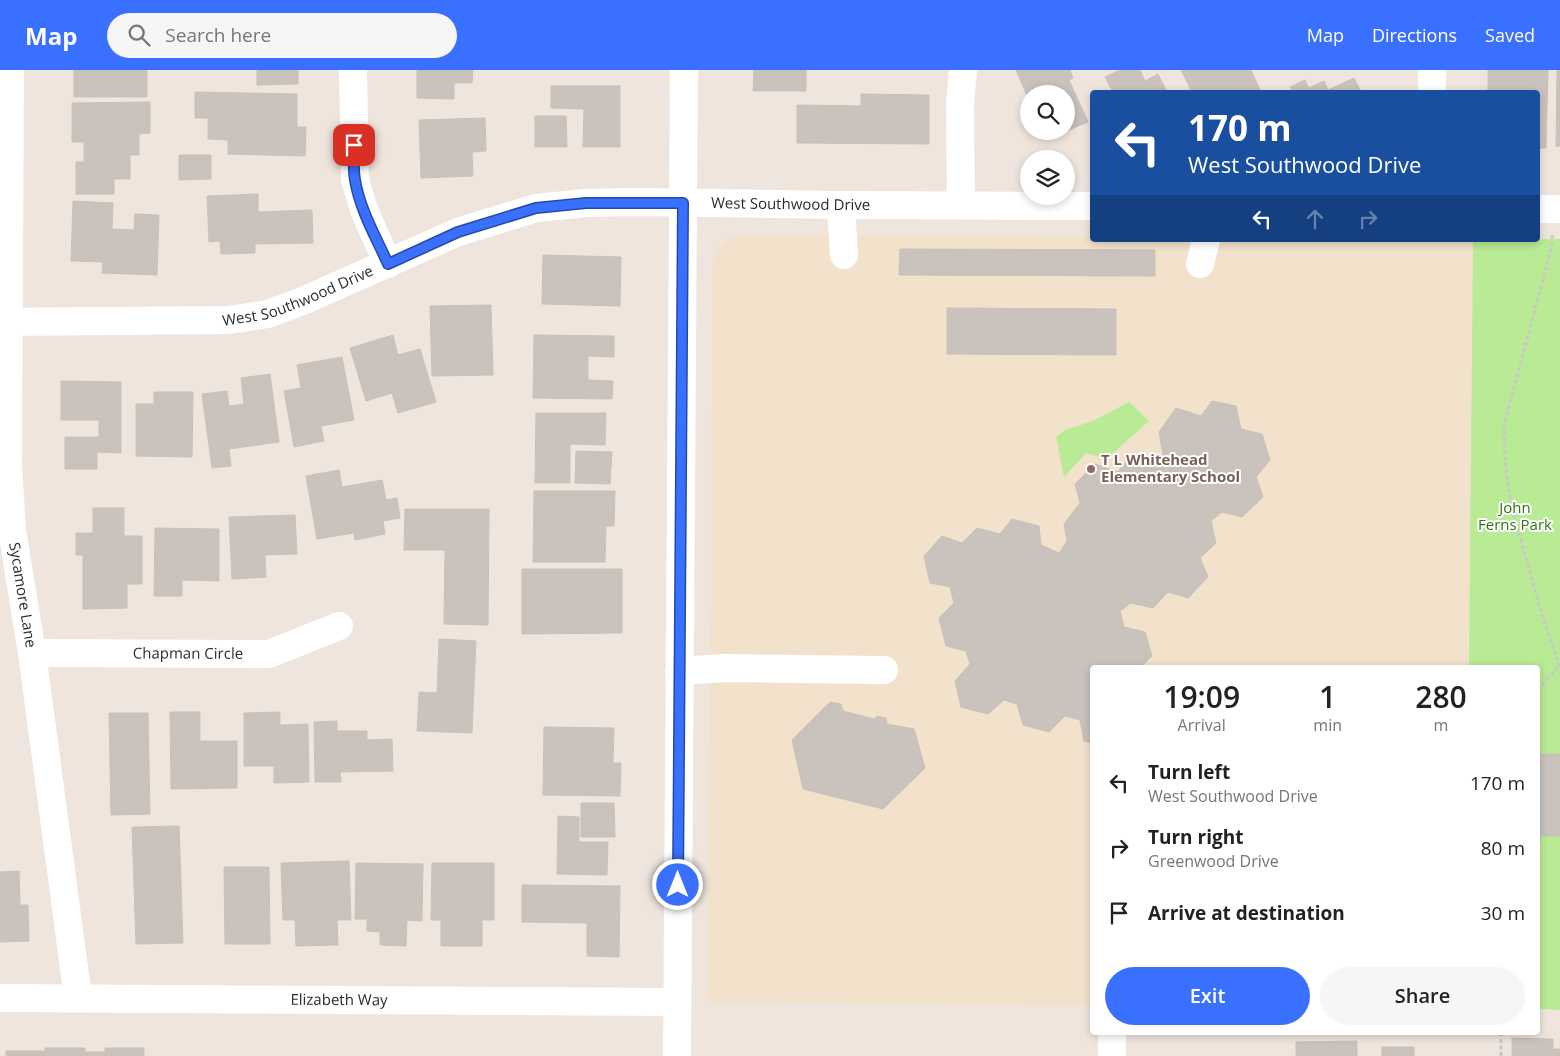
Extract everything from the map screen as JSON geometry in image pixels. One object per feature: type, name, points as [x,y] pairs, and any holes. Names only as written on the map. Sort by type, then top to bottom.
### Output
[{"type":"street","name":"Sycamore Lane","points":[[10,70],[4,322],[12,530],[32,653],[78,998]]},
{"type":"street","points":[[353,70],[355,180],[364,210],[388,264]]},
{"type":"street","points":[[677,1056],[684,70]]},
{"type":"street","points":[[961,205],[960,105],[963,70]]},
{"type":"street","points":[[1432,70],[1432,90]]},
{"type":"street","name":"West Southwood Drive","points":[[4,322],[229,320],[268,314],[306,300],[458,232],[536,208],[586,203],[1090,206]]},
{"type":"street","points":[[841,205],[844,255]]},
{"type":"street","name":"Chapman Circle","points":[[32,653],[269,654],[340,626]]},
{"type":"street","points":[[679,671],[724,668],[884,670]]},
{"type":"street","name":"Elizabeth Way","points":[[0,998],[677,1002]]},
{"type":"street","points":[[1112,1035],[1112,1056]]},
{"type":"path","points":[[1540,688],[1559,666],[1543,618],[1509,492],[1505,461],[1504,425],[1552,246],[1550,209]]},
{"type":"path","points":[[1501,1035],[1501,1056]]},
{"type":"shaded area","name":"T L Whitehead Elementary School","points":[[735,236],[1090,237],[1090,242],[1473,242],[1469,665],[1090,665],[1090,1006],[708,1002],[713,261],[716,251],[727,240]]},
{"type":"green space","name":"John Ferns Park","points":[[1540,239],[1560,239],[1560,1010],[1540,1009],[1540,665],[1469,665],[1473,242],[1540,242]]},
{"type":"green space","points":[[1129,402],[1149,421],[1111,455],[1105,455],[1103,458],[1086,453],[1064,477],[1056,437],[1065,430],[1093,421]]},
{"type":"building","points":[[74,70],[147,70],[147,97],[74,97]]},
{"type":"building","points":[[257,70],[298,70],[298,84],[257,85]]},
{"type":"building","points":[[417,70],[473,70],[472,83],[454,83],[454,99],[417,98]]},
{"type":"building","points":[[754,70],[806,70],[806,91],[753,91]]},
{"type":"building","points":[[1016,70],[1070,70],[1073,78],[1069,80],[1071,85],[1022,85]]},
{"type":"building","points":[[1120,70],[1140,70],[1145,81],[1158,74],[1166,90],[1112,90],[1105,77]]},
{"type":"building","points":[[1181,70],[1251,70],[1260,90],[1191,90]]},
{"type":"building","points":[[1488,70],[1548,70],[1546,148],[1540,148],[1540,90],[1488,90]]},
{"type":"building","points":[[1557,70],[1560,70],[1560,146],[1556,146]]},
{"type":"building","points":[[1354,78],[1360,90],[1328,90]]},
{"type":"building","points":[[1305,80],[1309,88],[1324,81],[1328,90],[1292,90],[1290,87]]},
{"type":"building","points":[[551,86],[620,86],[620,147],[583,147],[584,109],[551,108]]},
{"type":"building","points":[[195,92],[297,94],[297,127],[306,127],[305,156],[228,154],[228,140],[208,139],[208,118],[195,118]]},
{"type":"building","points":[[1075,93],[1088,122],[1075,127]]},
{"type":"building","points":[[861,94],[929,95],[929,144],[797,143],[797,105],[861,106]]},
{"type":"building","points":[[150,102],[150,133],[139,134],[139,155],[130,155],[130,179],[114,179],[114,194],[76,194],[76,162],[84,162],[84,142],[72,142],[72,103]]},
{"type":"building","points":[[535,116],[566,116],[567,147],[535,147]]},
{"type":"building","points":[[485,118],[486,151],[472,152],[473,176],[421,178],[419,120]]},
{"type":"building","points":[[179,155],[211,155],[211,179],[179,180]]},
{"type":"building","points":[[258,194],[258,212],[312,210],[313,243],[255,244],[255,253],[221,254],[220,241],[209,242],[207,196]]},
{"type":"building","points":[[73,201],[113,203],[112,229],[134,230],[135,214],[159,215],[157,275],[102,273],[103,262],[71,261]]},
{"type":"building","points":[[900,249],[1155,250],[1155,276],[899,275]]},
{"type":"building","points":[[543,255],[621,257],[620,306],[542,304]]},
{"type":"building","points":[[491,305],[493,375],[432,376],[430,306]]},
{"type":"building","points":[[947,308],[1116,309],[1116,355],[947,354]]},
{"type":"building","points":[[393,335],[398,355],[420,349],[436,402],[398,413],[392,393],[366,401],[350,348]]},
{"type":"building","points":[[534,335],[614,336],[614,357],[588,356],[588,380],[613,381],[612,399],[533,398]]},
{"type":"building","points":[[342,357],[354,420],[321,426],[324,441],[294,447],[284,391],[301,388],[297,365]]},
{"type":"building","points":[[270,374],[279,442],[229,449],[231,466],[212,468],[202,394],[227,391],[229,406],[244,404],[241,378]]},
{"type":"building","points":[[61,381],[121,382],[121,453],[97,452],[97,469],[65,469],[65,437],[99,437],[99,420],[61,420]]},
{"type":"building","points":[[154,392],[193,392],[192,457],[136,456],[136,404],[154,404]]},
{"type":"building","points":[[1212,401],[1236,406],[1241,429],[1262,434],[1270,460],[1256,477],[1263,497],[1242,517],[1222,512],[1211,521],[1216,543],[1200,558],[1208,577],[1188,598],[1168,592],[1153,608],[1131,603],[1120,611],[1124,627],[1145,632],[1152,656],[1143,665],[1090,665],[1090,742],[1084,741],[1080,720],[1065,716],[1049,732],[1023,725],[1017,704],[1004,700],[988,714],[961,707],[955,681],[970,664],[966,651],[946,646],[939,618],[954,603],[950,587],[930,583],[924,556],[942,536],[962,543],[977,528],[1000,534],[1012,519],[1039,526],[1041,545],[1059,553],[1067,541],[1064,524],[1080,503],[1075,484],[1095,464],[1118,472],[1131,455],[1151,463],[1163,454],[1159,432],[1176,408],[1201,416]]},
{"type":"building","points":[[536,413],[606,413],[605,445],[570,444],[570,483],[535,483]]},
{"type":"building","points":[[576,451],[612,452],[610,484],[575,483]]},
{"type":"building","points":[[339,470],[342,487],[382,480],[386,500],[397,498],[400,518],[383,521],[385,534],[355,540],[354,533],[317,539],[306,476]]},
{"type":"building","points":[[534,491],[615,491],[614,526],[606,526],[605,562],[533,562]]},
{"type":"building","points":[[93,508],[124,508],[124,536],[142,536],[142,584],[127,584],[127,608],[83,609],[83,555],[76,555],[76,533],[93,533]]},
{"type":"building","points":[[405,509],[489,509],[488,625],[444,624],[445,550],[404,550]]},
{"type":"building","points":[[295,515],[297,554],[265,555],[266,577],[232,579],[229,517]]},
{"type":"building","points":[[155,528],[219,529],[219,581],[182,580],[182,596],[154,596]]},
{"type":"building","points":[[522,569],[622,569],[622,633],[522,634]]},
{"type":"building","points":[[439,639],[476,641],[472,733],[417,731],[419,692],[437,693]]},
{"type":"building","points":[[830,702],[841,704],[843,711],[874,719],[877,716],[886,718],[887,724],[914,729],[925,768],[883,809],[803,789],[792,740]]},
{"type":"building","points":[[170,712],[200,712],[200,741],[237,741],[237,788],[171,789]]},
{"type":"building","points":[[280,712],[280,725],[308,724],[309,782],[274,783],[274,766],[244,766],[244,713]]},
{"type":"building","points":[[109,713],[148,713],[150,814],[111,815]]},
{"type":"building","points":[[337,721],[337,731],[367,731],[367,740],[392,739],[393,771],[340,772],[341,782],[315,782],[314,722]]},
{"type":"building","points":[[544,727],[614,728],[613,763],[621,763],[620,796],[543,795]]},
{"type":"building","points":[[1540,754],[1560,754],[1560,836],[1540,836]]},
{"type":"building","points":[[581,803],[614,803],[615,837],[581,837]]},
{"type":"building","points":[[558,816],[579,817],[579,842],[608,842],[607,875],[557,874]]},
{"type":"building","points":[[179,826],[183,943],[136,944],[132,827]]},
{"type":"building","points":[[349,861],[351,920],[337,920],[338,945],[296,946],[295,920],[283,920],[281,863]]},
{"type":"building","points":[[356,863],[423,864],[422,921],[407,920],[406,946],[380,945],[380,932],[367,931],[367,919],[355,919]]},
{"type":"building","points":[[432,863],[494,863],[494,920],[482,920],[482,946],[441,946],[441,920],[431,920]]},
{"type":"building","points":[[224,867],[269,867],[270,944],[225,944]]},
{"type":"building","points":[[19,871],[20,905],[28,905],[29,941],[0,942],[0,872]]},
{"type":"building","points":[[522,885],[620,886],[619,957],[587,956],[587,923],[522,922]]},
{"type":"building","points":[[1512,1038],[1553,1039],[1553,1049],[1560,1049],[1560,1056],[1512,1056]]},
{"type":"building","points":[[1357,1041],[1357,1056],[1296,1056],[1296,1042]]},
{"type":"building","points":[[1382,1047],[1414,1047],[1414,1056],[1382,1056]]},
{"type":"building","points":[[45,1048],[85,1048],[85,1052],[105,1052],[105,1048],[144,1048],[144,1056],[6,1056],[6,1051],[45,1051]]},
{"type":"place","name":"T L Whitehead Elementary School","points":[[1091,469]]},
{"type":"route","points":[[354,145],[355,180],[364,210],[388,264],[458,232],[536,208],[586,203],[683,203],[678,885]]}]
